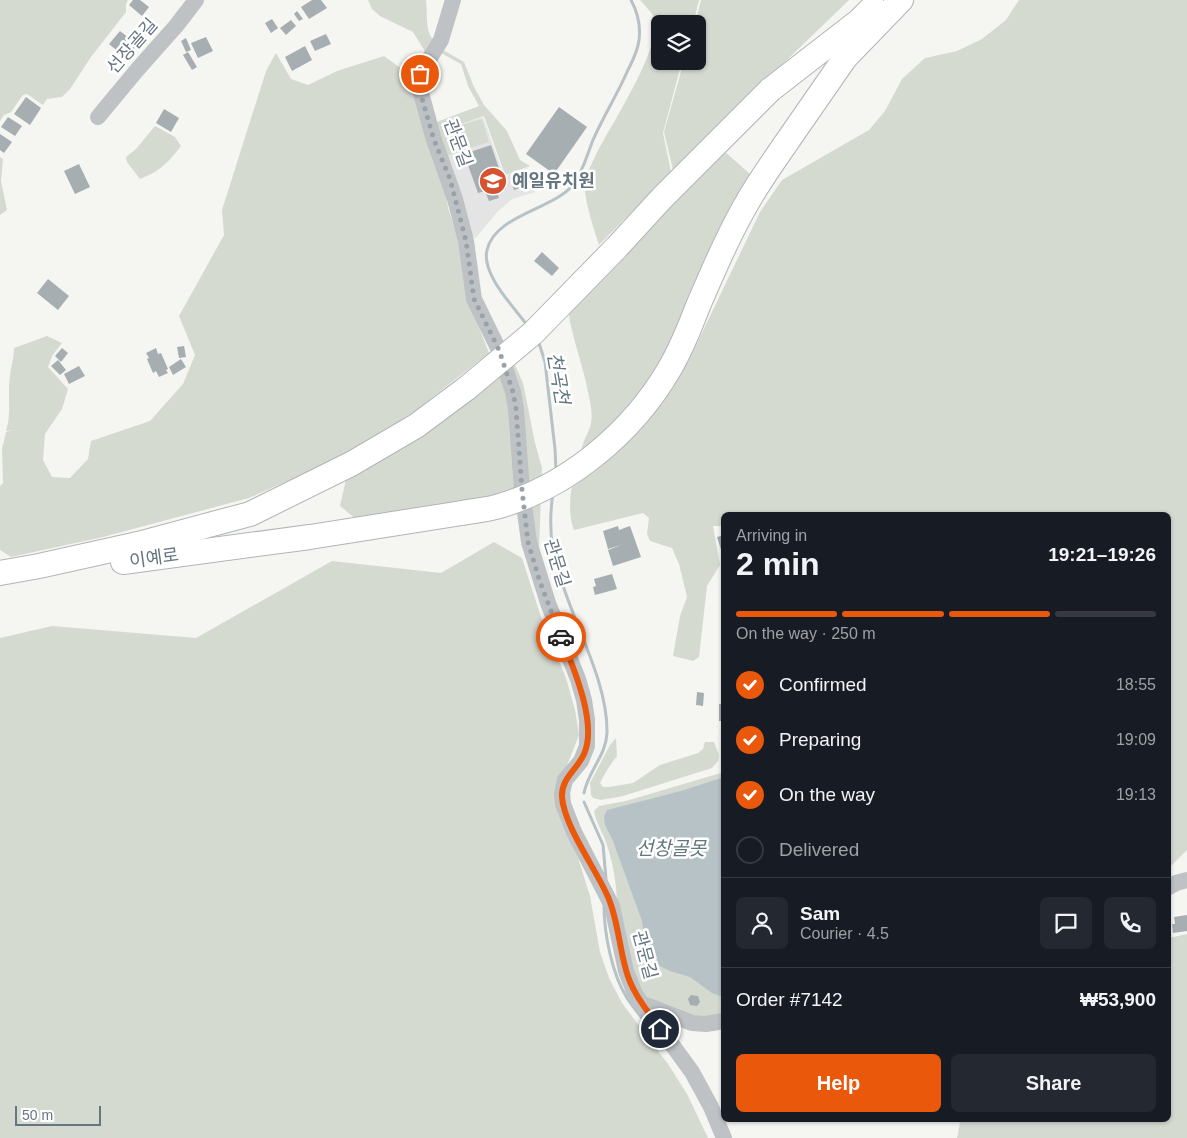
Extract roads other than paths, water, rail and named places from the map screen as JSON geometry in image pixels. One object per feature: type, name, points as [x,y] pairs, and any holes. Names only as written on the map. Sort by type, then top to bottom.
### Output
[{"type":"highway","name":"이예로","points":[[0,573],[138,544],[250,514],[351,464],[416,426],[467,388],[533,333],[669,191],[770,90],[858,21],[880,0]]},
{"type":"highway","name":"이예로","points":[[0,587],[136,559],[310,537],[496,507],[532,494],[564,477],[625,428],[644,407],[670,368],[750,197],[845,58],[901,0]]},
{"type":"street","name":"선장골길","points":[[98,117],[196,0]]},
{"type":"street","name":"관문길","points":[[453,0],[441,40],[420,74],[418,86],[434,140],[455,198],[466,241],[474,299],[499,350],[513,392],[522,490],[530,549],[584,700],[587,720],[587,746],[581,761],[565,780],[562,793],[563,804],[574,832],[612,906],[626,971],[633,989],[641,1003],[692,1072],[724,1138]]},
{"type":"street","points":[[1171,886],[1187,880]]},
{"type":"street","points":[[641,1003],[692,1022],[706,1024],[721,1022]]},
{"type":"water","name":"선창골못","points":[[721,778],[720,996],[712,993],[690,977],[670,971],[651,959],[647,952],[642,921],[613,841],[605,825],[604,817],[607,810],[681,791]]},
{"type":"waterway","name":"천곡천","points":[[527,325],[494,280],[486,259],[487,250],[492,238],[501,229],[512,221],[564,194],[576,180],[637,48],[640,35],[639,24],[631,0]]},
{"type":"waterway","name":"천곡천","points":[[538,340],[545,362],[556,470]]},
{"type":"waterway","name":"천곡천","points":[[553,493],[551,537],[554,557],[566,595],[596,674],[606,714],[607,733],[604,749],[589,778],[584,793]]},
{"type":"waterway","name":"천곡천","points":[[584,802],[603,845],[606,879]]},
{"type":"waterway","name":"천곡천","points":[[604,905],[607,941],[617,977],[627,998],[651,1029]]},
{"type":"place","name":"예일유치원","points":[[493,181]]}]
